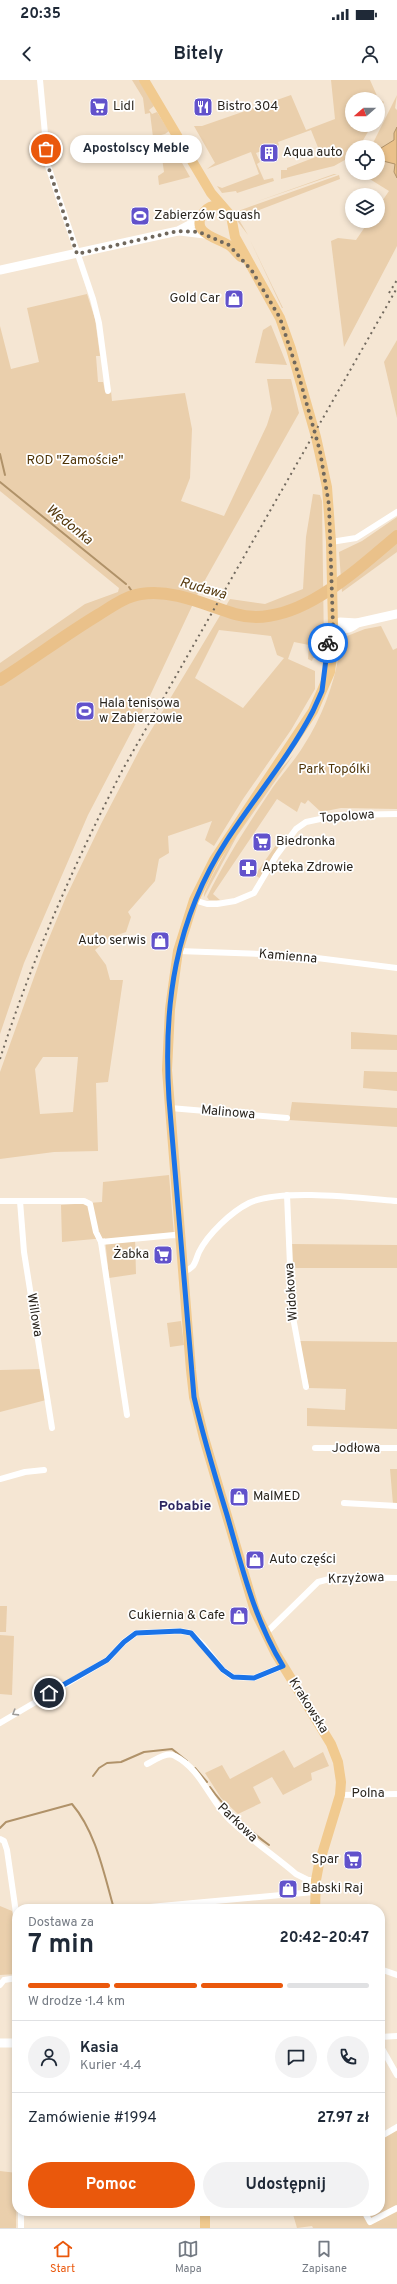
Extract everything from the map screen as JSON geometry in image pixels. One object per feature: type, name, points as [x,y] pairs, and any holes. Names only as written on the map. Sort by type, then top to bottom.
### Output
[{"type":"main road","points":[[144,80],[202,177],[231,216],[233,231],[228,238],[219,241],[205,234],[201,227],[207,201],[202,177]]},
{"type":"main road","points":[[203,215],[210,207],[223,206]]},
{"type":"main road","name":"Krakowska","points":[[233,231],[252,271],[280,318],[298,373],[320,451],[329,500],[333,626],[329,633],[322,691],[305,725],[228,839],[194,900],[178,951],[168,1032],[167,1070],[192,1384],[198,1416],[252,1602],[265,1634],[336,1753],[340,1771],[340,1795],[322,1852],[314,1892],[314,1904]]},
{"type":"main road","name":"Krakowska","points":[[219,241],[229,245],[252,271]]},
{"type":"main road","points":[[205,2216],[206,2228]]},
{"type":"street","points":[[40,80],[48,166],[99,323],[108,391]]},
{"type":"street","points":[[178,231],[203,215]]},
{"type":"street","points":[[0,270],[178,231],[205,234]]},
{"type":"street","points":[[331,542],[356,538],[397,512]]},
{"type":"street","points":[[333,626],[341,629],[347,629],[357,623],[397,614]]},
{"type":"street","name":"Topolowa","points":[[194,900],[207,904],[217,904],[235,901],[254,893],[296,829],[306,822],[339,815],[397,814]]},
{"type":"street","name":"Kamienna","points":[[178,951],[293,955],[397,968]]},
{"type":"street","name":"Malinowa","points":[[170,1108],[286,1118]]},
{"type":"street","points":[[183,1271],[187,1271],[194,1264],[199,1251],[209,1238],[237,1211],[260,1198],[287,1196],[397,1201]]},
{"type":"street","name":"Widokowa","points":[[287,1196],[292,1312],[306,1387]]},
{"type":"street","points":[[0,1201],[88,1202],[93,1212],[96,1232],[101,1242],[127,1415]]},
{"type":"street","name":"Willowa","points":[[20,1201],[24,1252],[52,1428]]},
{"type":"street","points":[[101,1242],[174,1234],[175,1236],[180,1236]]},
{"type":"street","name":"Jodłowa","points":[[315,1448],[397,1448]]},
{"type":"street","points":[[0,1479],[25,1472],[44,1470]]},
{"type":"street","points":[[344,1503],[397,1506]]},
{"type":"street","name":"Krzyżowa","points":[[265,1634],[315,1583],[337,1577],[397,1578]]},
{"type":"street","points":[[0,1723],[107,1660],[124,1642],[136,1633],[180,1631],[191,1633],[223,1670],[233,1677],[254,1678],[283,1666]]},
{"type":"street","name":"Parkowa","points":[[147,1764],[165,1755],[171,1754],[176,1756],[196,1774],[217,1805],[230,1820],[296,1874],[308,1880],[316,1880]]},
{"type":"street","name":"Polna","points":[[340,1795],[397,1794]]},
{"type":"street","points":[[0,1839],[4,1841],[7,1850],[15,1904]]},
{"type":"street","points":[[183,1904],[314,1892]]},
{"type":"street","points":[[385,1971],[397,1975]]},
{"type":"street","points":[[0,1985],[4,1980],[12,1979]]},
{"type":"street","points":[[385,2037],[397,2036]]},
{"type":"street","points":[[0,2043],[12,2043]]},
{"type":"street","points":[[385,2053],[397,2075]]},
{"type":"street","points":[[385,2134],[397,2127]]},
{"type":"street","points":[[385,2216],[397,2208]]},
{"type":"street","points":[[21,2216],[21,2228]]},
{"type":"street","points":[[366,2216],[371,2225],[385,2216]]},
{"type":"green space","points":[[132,80],[139,80],[154,106],[149,110],[152,114],[157,112],[169,131],[165,134],[86,154],[85,146],[153,137],[150,113],[145,114],[143,98]]},
{"type":"green space","points":[[331,80],[370,80],[375,92],[345,92],[345,132],[368,132],[363,140],[345,140],[345,160],[334,166],[281,179],[281,170],[287,170],[287,168],[321,155],[311,130],[278,142],[279,145],[256,153],[260,162],[257,164],[264,180],[273,178],[274,181],[237,193],[236,191],[222,193],[217,186],[222,188],[259,174],[251,152],[207,169],[215,163],[194,126],[202,126],[291,95],[306,130],[335,119]]},
{"type":"green space","points":[[397,95],[395,108],[397,110],[397,246],[344,347],[331,241],[338,238],[356,240],[364,228],[385,228],[385,197],[389,191],[371,180],[385,180],[385,140],[374,140],[378,132],[385,132],[385,119]]},
{"type":"green space","points":[[169,140],[190,177],[159,185],[158,176],[164,172],[160,144]]},
{"type":"green space","points":[[334,174],[337,174],[241,207]]},
{"type":"green space","points":[[339,175],[340,179],[238,218],[248,235],[235,218],[235,214],[238,211]]},
{"type":"green space","points":[[250,240],[283,308],[282,308]]},
{"type":"green space","name":"ROD \"Zamoście\"","points":[[87,294],[95,319],[100,356],[96,356],[98,382],[103,382],[105,391],[111,391],[112,401],[185,393],[192,429],[190,478],[181,501],[224,516],[267,425],[272,409],[267,379],[291,379],[299,413],[200,589],[147,702],[88,815],[24,963],[0,1034],[0,663],[85,604],[118,592],[119,588],[0,491],[0,326],[11,369],[39,362],[27,308]]},
{"type":"green space","points":[[271,325],[287,365],[255,363],[263,330]]},
{"type":"green space","points":[[397,340],[397,418],[384,362]]},
{"type":"green space","points":[[313,494],[320,495],[322,501],[324,650],[321,653],[320,658],[313,658],[312,661],[308,659],[309,645],[294,642],[288,659],[315,671],[315,689],[291,730],[243,799],[214,846],[205,840],[212,821],[168,836],[169,853],[159,859],[155,881],[128,912],[131,917],[126,932],[109,938],[95,950],[106,965],[110,980],[123,980],[108,1082],[96,1083],[98,1151],[54,1152],[0,1159],[0,1072],[42,955],[66,897],[101,824],[141,747],[230,599],[265,604],[303,589],[306,537]],"holes":[[[219,630],[271,636],[277,655],[284,658],[243,708],[195,678]],[[43,1057],[78,1057],[73,1112],[40,1114],[35,1069]]]},
{"type":"green space","points":[[397,517],[397,552],[342,592],[339,552],[362,541]]},
{"type":"green space","name":"Park Topólki","points":[[381,626],[393,650],[397,648],[397,809],[341,808],[321,812],[308,800],[305,804],[301,802],[297,812],[277,799],[213,894],[220,900],[209,900],[207,897],[238,841],[273,787],[300,751],[316,724],[334,678],[339,654],[345,650],[347,636],[365,629]]},
{"type":"green space","points":[[294,754],[237,836],[204,897],[213,875],[248,815],[277,773]]},
{"type":"green space","points":[[276,845],[278,847],[261,879],[255,875]]},
{"type":"green space","points":[[351,1032],[397,1035],[397,1050],[351,1049]]},
{"type":"green space","points":[[364,1071],[397,1072],[397,1091],[363,1088]]},
{"type":"green space","points":[[292,1102],[397,1108],[397,1127],[289,1120]]},
{"type":"green space","points":[[169,1175],[174,1235],[135,1237],[136,1274],[109,1278],[105,1238],[62,1242],[61,1205],[102,1202],[103,1182]]},
{"type":"green space","points":[[291,1244],[397,1245],[397,1268],[296,1268],[292,1266]]},
{"type":"green space","points":[[181,1321],[184,1345],[170,1347],[167,1323]]},
{"type":"green space","points":[[299,1341],[397,1342],[397,1429],[307,1426],[307,1408],[345,1410],[346,1389],[309,1388]]},
{"type":"green space","points":[[41,1369],[46,1400],[0,1412],[0,1370]]},
{"type":"green space","points":[[390,1469],[397,1469],[397,1504],[393,1504]]},
{"type":"green space","points":[[0,1606],[7,1606],[6,1632],[0,1632]]},
{"type":"green space","points":[[0,1635],[14,1636],[12,1695],[0,1694]]},
{"type":"green space","points":[[284,1750],[294,1768],[323,1752],[329,1766],[311,1773],[312,1780],[283,1795],[272,1777],[253,1787],[261,1803],[238,1814],[221,1798],[205,1773],[222,1765],[230,1779]]},
{"type":"green space","points":[[0,1906],[12,1911],[12,1974],[0,1975]]},
{"type":"green space","points":[[397,2130],[397,2228],[313,2228],[312,2226],[297,2228],[293,2216],[385,2216],[385,2136]]},
{"type":"green space","points":[[0,2171],[12,2172],[12,2216],[16,2216],[16,2228],[0,2228]]},
{"type":"shaded area","points":[[397,127],[397,178],[394,172],[395,164],[385,162],[385,146],[394,140],[394,133]]},
{"type":"waterway","points":[[0,454],[5,475]]},
{"type":"waterway","name":"Wędonka","points":[[0,482],[126,584]]},
{"type":"waterway","name":"Rudawa","points":[[0,680],[113,605],[135,595],[153,593],[177,596],[235,614],[257,617],[279,614],[301,606],[323,594],[363,565],[397,536]]},
{"type":"waterway","name":"Wędonka","points":[[129,587],[135,596]]},
{"type":"waterway","points":[[93,1776],[99,1768],[107,1763],[121,1762],[144,1752],[172,1749],[187,1761]]},
{"type":"waterway","points":[[195,1768],[207,1782]]},
{"type":"waterway","points":[[210,1787],[237,1818],[269,1845]]},
{"type":"waterway","points":[[0,1828],[6,1822],[72,1804],[80,1815],[93,1840],[103,1868],[113,1904]]},
{"type":"railway","points":[[389,293],[397,280]]},
{"type":"railway","points":[[0,1059],[40,948],[71,875],[123,769],[397,288]]},
{"type":"way so far","points":[[46,149],[48,166],[77,254],[178,231],[199,232],[229,245],[252,271],[271,302],[280,318],[291,349],[316,436],[327,487],[331,542],[333,626],[329,633],[328,643]]},
{"type":"place","name":"Lidl","points":[[99,107]]},
{"type":"place","name":"Bistro 304","points":[[203,107]]},
{"type":"place","name":"Apostolscy Meble","points":[[46,149]]},
{"type":"place","name":"Aqua auto","points":[[269,153]]},
{"type":"place","name":"Zabierzów Squash","points":[[140,216]]},
{"type":"place","name":"Gold Car","points":[[234,299]]},
{"type":"place","name":"Hala tenisowa w Zabierzowie","points":[[85,711]]},
{"type":"place","name":"Biedronka","points":[[262,842]]},
{"type":"place","name":"Apteka Zdrowie","points":[[248,868]]},
{"type":"place","name":"Auto serwis","points":[[160,941]]},
{"type":"place","name":"Żabka","points":[[163,1255]]},
{"type":"place","name":"MalMED","points":[[239,1497]]},
{"type":"place","name":"Auto części","points":[[255,1560]]},
{"type":"place","name":"Cukiernia & Cafe","points":[[239,1616]]},
{"type":"place","name":"Spar","points":[[353,1860]]},
{"type":"place","name":"Babski Raj","points":[[288,1889]]},
{"type":"district","name":"Pobabie","points":[[185,1506]]},
{"type":"route","points":[[49,1693],[107,1660],[130,1636],[136,1633],[186,1631],[191,1633],[205,1647],[223,1670],[229,1676],[233,1677],[254,1678],[270,1673],[283,1666],[258,1619],[252,1602],[204,1438],[194,1397],[169,1099],[167,1070],[168,1032],[178,951],[188,915],[194,900],[214,860],[305,725],[317,704],[322,691],[328,643]]}]
